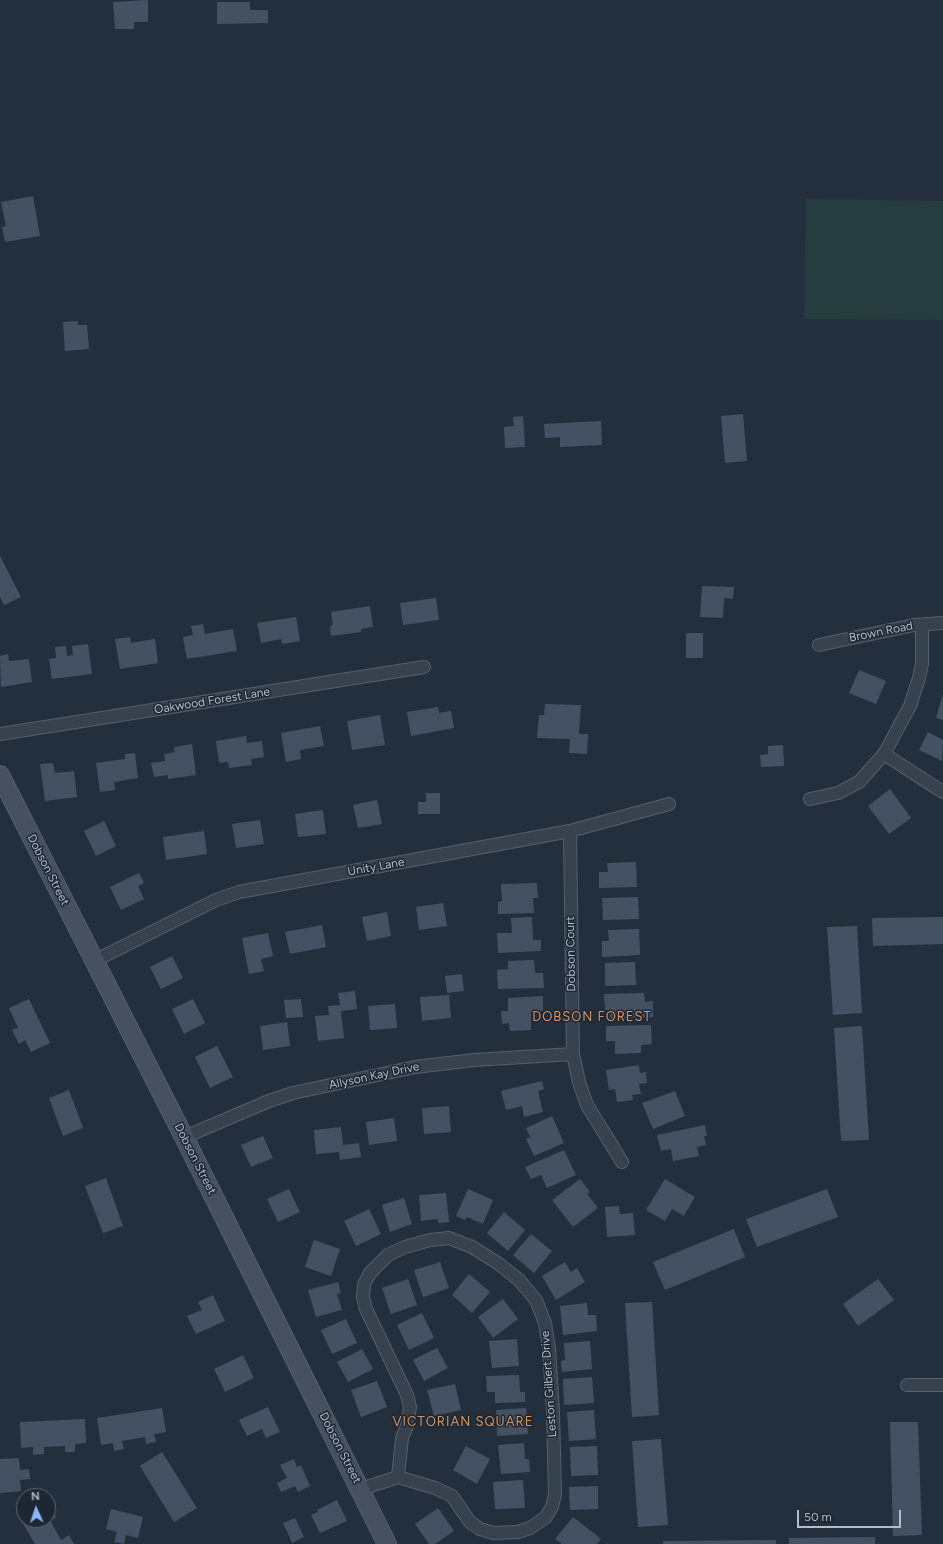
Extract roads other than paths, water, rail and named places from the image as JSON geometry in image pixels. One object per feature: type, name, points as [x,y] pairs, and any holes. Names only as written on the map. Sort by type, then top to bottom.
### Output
[{"type":"street","name":"Brown Road","points":[[819,645],[922,625],[943,623]]},
{"type":"street","points":[[810,799],[838,793],[859,782],[884,754],[910,706],[919,678],[922,664],[922,625]]},
{"type":"street","name":"Oakwood Forest Lane","points":[[0,734],[424,667]]},
{"type":"street","points":[[884,754],[943,792]]},
{"type":"street","name":"Dobson Street","points":[[0,775],[185,1139],[361,1489],[387,1544]]},
{"type":"street","name":"Unity Lane","points":[[94,960],[216,900],[240,892],[570,831],[669,804]]},
{"type":"street","name":"Dobson Court","points":[[570,831],[573,1054],[579,1082],[587,1105],[622,1162]]},
{"type":"street","name":"Allyson Kay Drive","points":[[185,1139],[194,1133],[269,1100],[415,1067],[474,1060],[573,1054]]},
{"type":"street","name":"Leston Gilbert Drive","points":[[449,1238],[455,1239],[499,1264],[519,1280],[536,1300],[542,1311],[549,1348],[553,1412],[555,1494],[552,1507],[546,1517],[530,1528],[505,1534],[493,1533],[475,1526],[452,1496],[435,1488],[398,1477],[402,1438],[407,1426],[410,1407],[407,1395],[366,1309],[363,1297],[364,1284],[370,1273],[388,1255],[405,1247],[430,1240],[449,1238]]},
{"type":"street","points":[[907,1385],[943,1385]]},
{"type":"street","points":[[361,1489],[398,1477]]},
{"type":"district","name":"DOBSON FOREST","points":[[592,1017]]},
{"type":"district","name":"VICTORIAN SQUARE","points":[[463,1422]]}]
